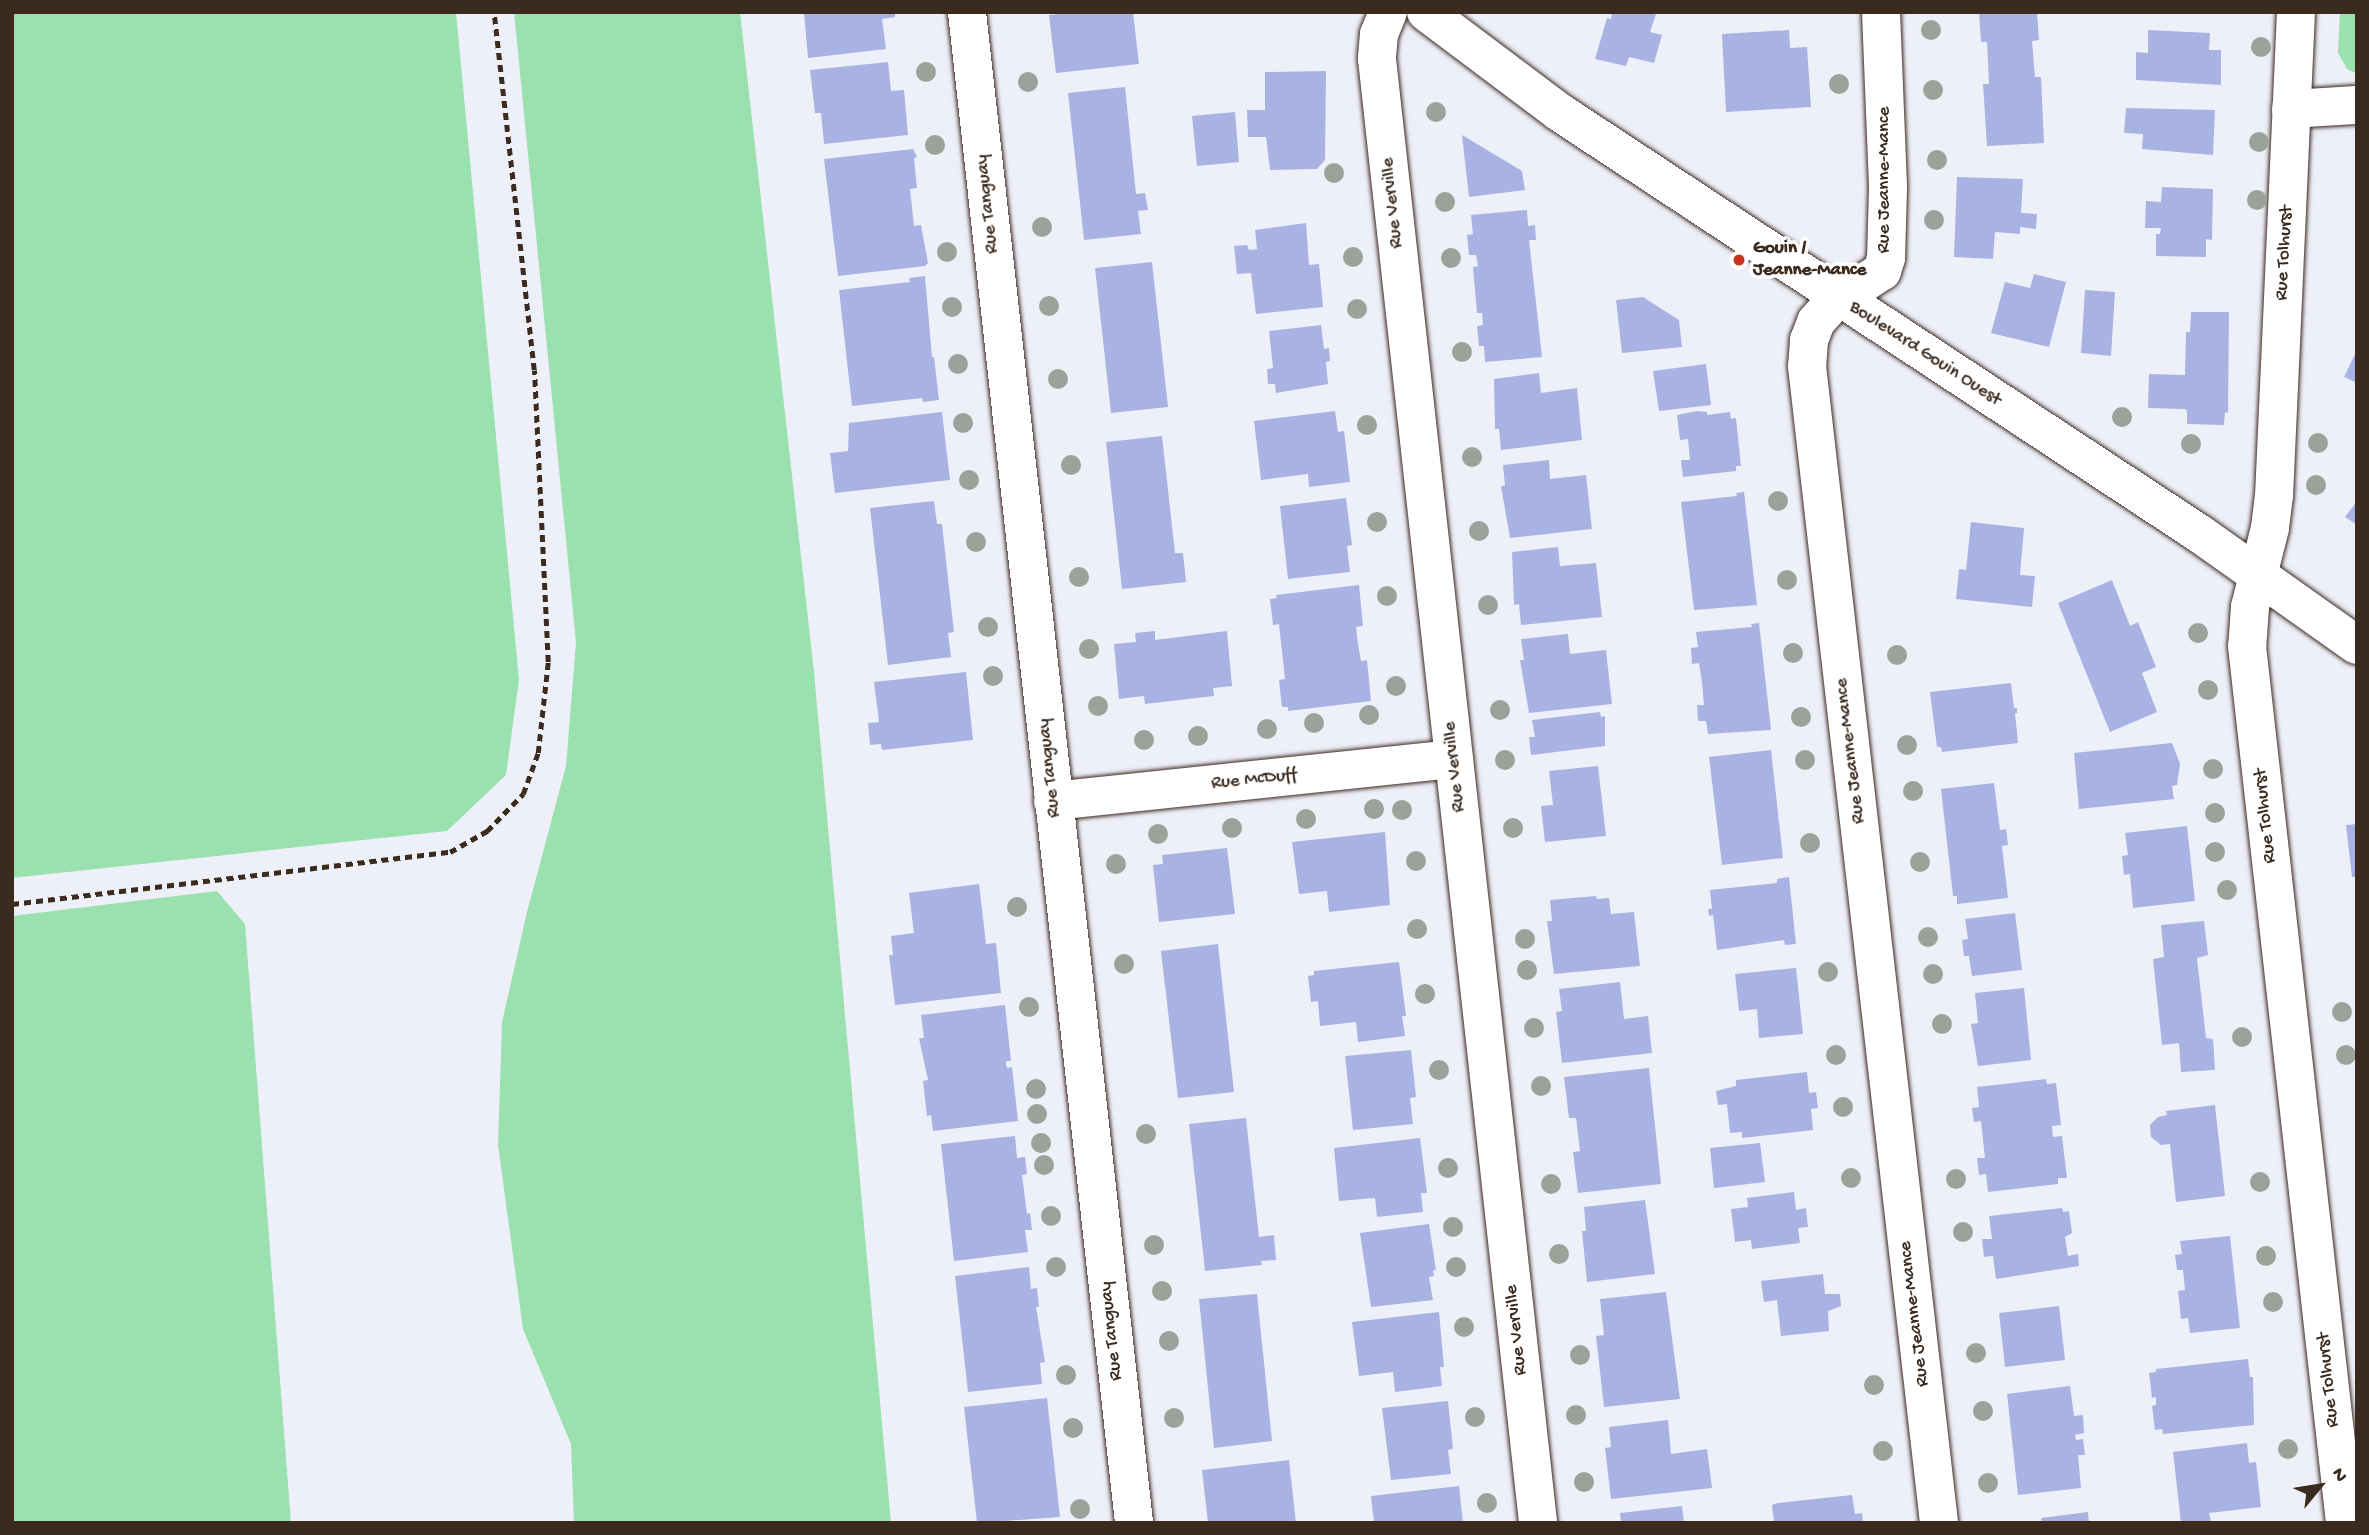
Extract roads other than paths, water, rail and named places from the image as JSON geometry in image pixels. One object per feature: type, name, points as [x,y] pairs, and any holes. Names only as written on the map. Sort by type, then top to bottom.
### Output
[{"type":"street","name":"Rue Tanguay","points":[[967,12],[1134,1523]]},
{"type":"street","name":"Rue Verville","points":[[1388,12],[1379,34],[1377,59],[1538,1523]]},
{"type":"street","name":"Boulevard Gouin Ouest","points":[[1426,12],[1559,112],[2258,574],[2357,645]]},
{"type":"street","name":"Rue Jeanne-Mance","points":[[1881,12],[1888,188],[1886,258],[1875,278],[1841,299],[1816,322],[1809,340],[1807,366],[1939,1523]]},
{"type":"street","name":"Rue Tolhurst","points":[[2296,12],[2274,495],[2270,528],[2250,607],[2247,646],[2345,1523]]},
{"type":"street","points":[[2291,109],[2357,105]]},
{"type":"street","name":"Rue McDuff","points":[[1053,801],[1454,759]]},
{"type":"place","name":"Gouin / Jeanne-Mance","points":[[1739,260]]}]
